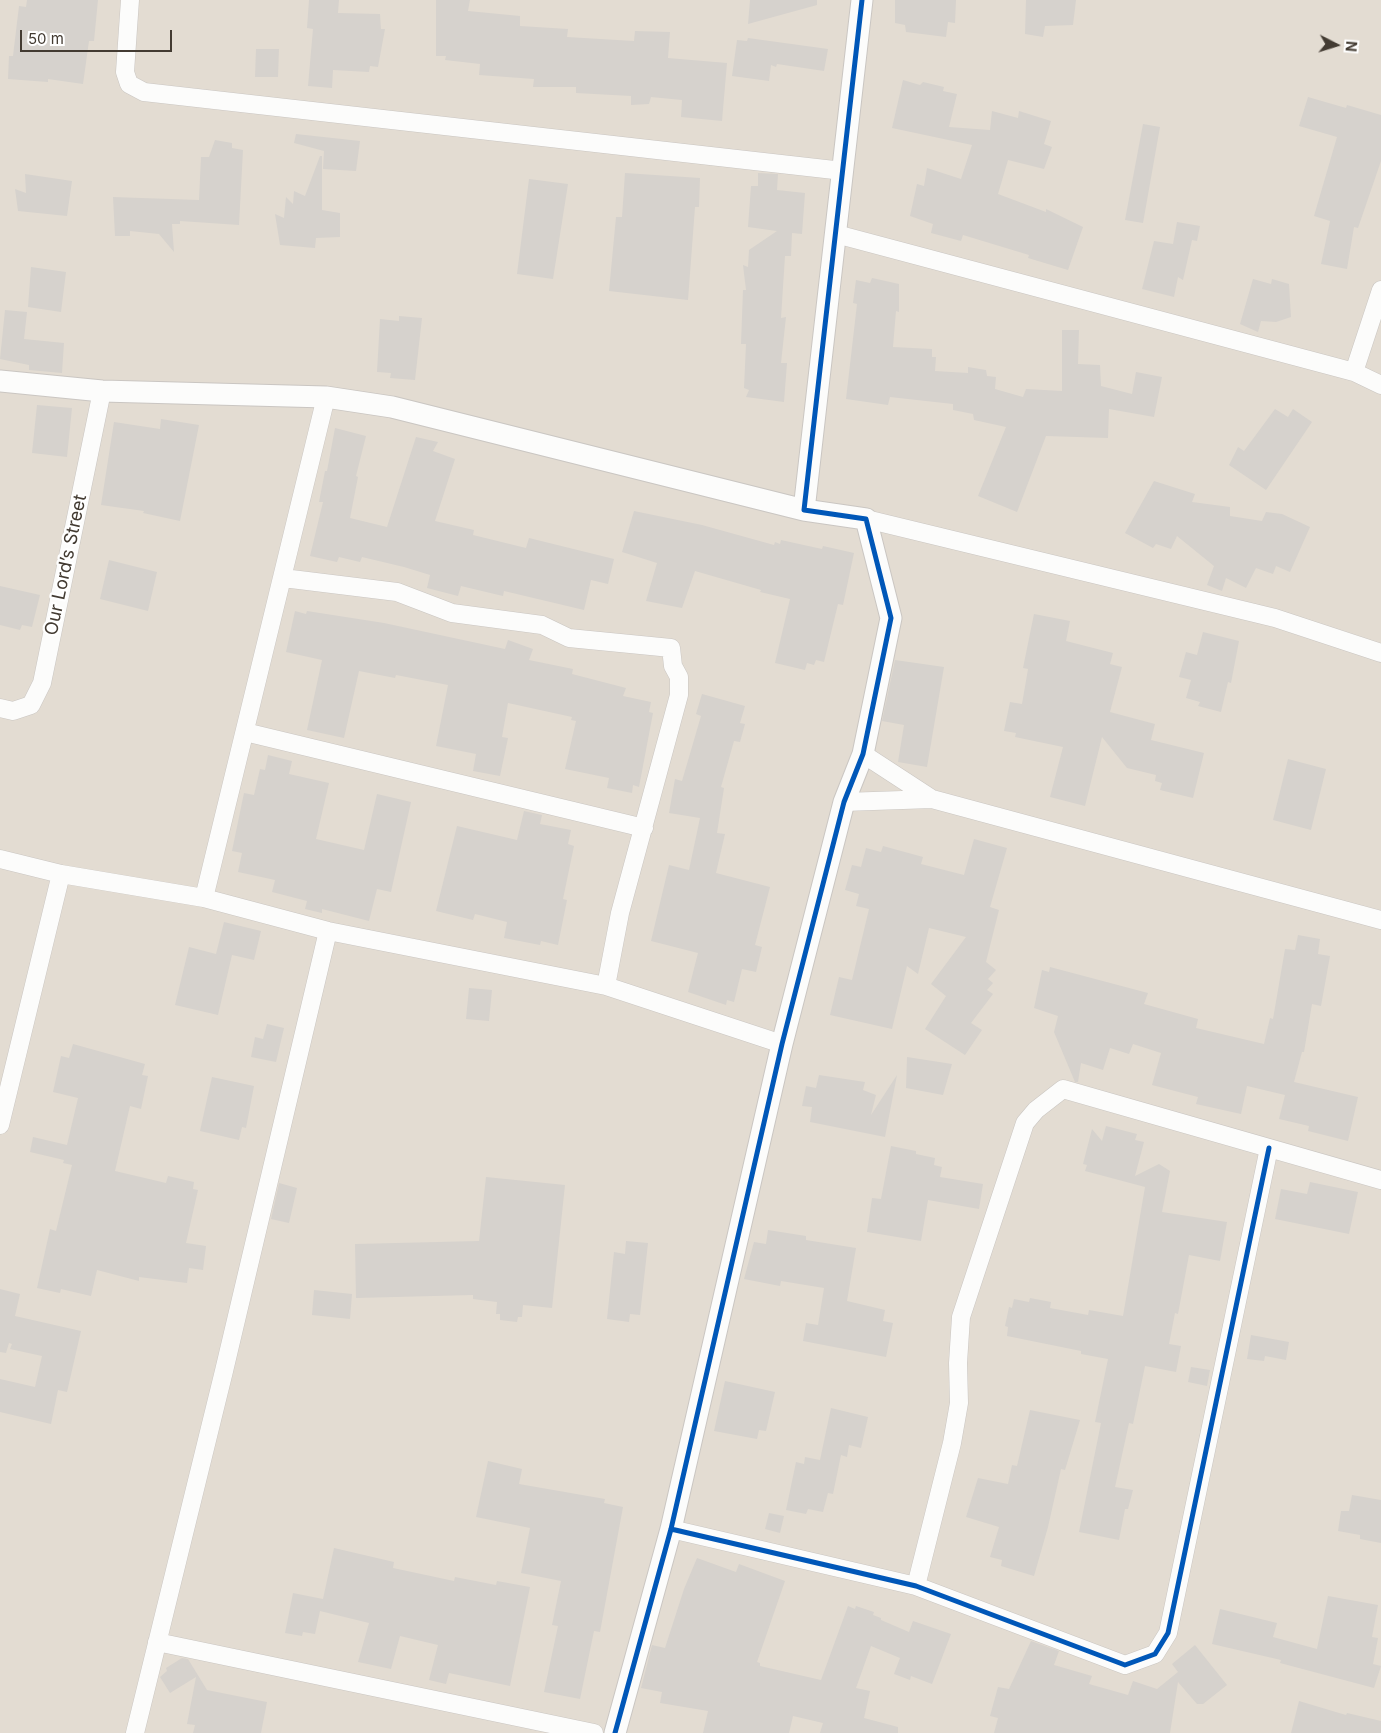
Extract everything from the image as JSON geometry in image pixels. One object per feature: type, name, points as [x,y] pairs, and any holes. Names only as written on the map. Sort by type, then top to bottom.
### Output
[{"type":"street","points":[[130,0],[125,72],[129,84],[144,92],[843,171]]},
{"type":"street","points":[[804,510],[862,0]]},
{"type":"street","points":[[836,234],[1354,372],[1381,385]]},
{"type":"street","points":[[1354,372],[1381,290]]},
{"type":"street","points":[[0,381],[102,391],[326,397],[392,407],[804,510],[866,518],[1275,618],[1381,653]]},
{"type":"street","name":"Our Lord’s Street","points":[[0,708],[12,711],[31,705],[42,683],[102,391]]},
{"type":"street","points":[[204,898],[326,397]]},
{"type":"street","points":[[615,1733],[671,1529],[782,1044],[844,802],[863,754],[891,618],[866,518]]},
{"type":"street","points":[[283,578],[397,592],[452,613],[542,625],[569,638],[671,648],[673,666],[679,677],[679,695],[620,913],[606,986]]},
{"type":"street","points":[[244,732],[644,828]]},
{"type":"street","points":[[863,754],[932,800]]},
{"type":"street","points":[[844,802],[932,800],[1381,920]]},
{"type":"street","points":[[0,859],[60,874],[204,898],[328,931],[606,986],[782,1044]]},
{"type":"street","points":[[0,1125],[60,874]]},
{"type":"street","points":[[135,1733],[328,931]]},
{"type":"street","points":[[916,1586],[954,1435],[959,1403],[960,1317],[1025,1123],[1036,1110],[1063,1090],[1381,1180]]},
{"type":"street","points":[[671,1529],[916,1586],[1125,1665],[1155,1654],[1168,1632],[1269,1148]]},
{"type":"street","points":[[158,1642],[594,1733]]},
{"type":"shaded area","points":[[0,0],[1381,0],[1381,1733],[0,1733]]},
{"type":"building","points":[[27,0],[98,0],[94,41],[89,41],[83,84],[48,79],[48,82],[8,79],[9,56],[13,56],[19,6],[26,7]]},
{"type":"building","points":[[309,0],[339,0],[338,13],[380,14],[381,29],[385,29],[378,67],[370,66],[369,72],[333,70],[332,88],[308,86],[313,29],[307,28]]},
{"type":"building","points":[[436,0],[470,0],[468,11],[520,16],[520,26],[568,29],[567,37],[634,41],[635,31],[670,32],[668,58],[727,63],[722,121],[681,117],[682,100],[651,97],[649,104],[631,105],[631,96],[576,93],[576,87],[533,87],[534,79],[479,75],[480,64],[445,60],[446,56],[436,56]]},
{"type":"building","points":[[750,0],[817,0],[817,5],[748,24]]},
{"type":"building","points":[[895,0],[956,0],[955,23],[948,22],[946,37],[906,32],[905,25],[895,23]]},
{"type":"building","points":[[1026,0],[1076,0],[1073,25],[1045,26],[1043,37],[1025,34]]},
{"type":"building","points":[[748,38],[828,49],[824,71],[777,64],[776,67],[771,65],[769,81],[732,76],[737,40],[747,41]]},
{"type":"building","points":[[256,49],[279,49],[278,77],[255,77]]},
{"type":"building","points":[[903,80],[920,85],[923,82],[944,87],[943,91],[957,94],[949,127],[990,130],[992,111],[1018,118],[1019,111],[1051,121],[1044,144],[1052,147],[1044,169],[1008,160],[998,194],[1046,212],[1046,209],[1083,227],[1068,270],[1028,258],[1029,255],[963,235],[961,241],[931,233],[933,224],[910,216],[917,184],[924,186],[927,168],[961,179],[972,145],[892,128]]},
{"type":"building","points":[[1308,97],[1346,108],[1347,105],[1381,115],[1381,161],[1358,228],[1354,227],[1347,269],[1321,264],[1330,221],[1314,216],[1337,137],[1299,126]]},
{"type":"building","points":[[1143,124],[1160,127],[1143,223],[1125,220]]},
{"type":"building","points":[[296,134],[360,141],[356,171],[323,169],[324,151],[294,143]]},
{"type":"building","points":[[215,140],[232,143],[232,148],[243,150],[239,225],[180,221],[180,224],[172,224],[174,252],[159,234],[130,231],[130,236],[115,236],[113,197],[199,200],[201,157],[209,157]]},
{"type":"building","points":[[320,156],[322,156],[322,210],[340,213],[340,237],[316,238],[315,248],[280,245],[275,214],[284,218],[286,197],[293,204],[294,191],[305,196]]},
{"type":"building","points":[[625,173],[700,178],[699,207],[695,207],[688,300],[609,291],[616,217],[622,217]]},
{"type":"building","points":[[758,173],[778,174],[777,190],[805,193],[802,234],[792,233],[791,256],[785,256],[781,318],[786,317],[781,363],[787,363],[784,402],[746,397],[749,390],[744,388],[746,344],[741,344],[743,290],[746,290],[743,265],[748,267],[749,250],[777,231],[748,227],[751,186],[758,186]]},
{"type":"building","points":[[25,174],[72,181],[67,216],[18,211],[15,189],[26,193]]},
{"type":"building","points":[[529,179],[568,184],[553,279],[517,274]]},
{"type":"building","points":[[1177,222],[1200,226],[1197,241],[1192,240],[1183,280],[1178,277],[1174,297],[1142,289],[1154,241],[1173,244]]},
{"type":"building","points":[[31,267],[66,272],[61,312],[28,307]]},
{"type":"building","points":[[872,278],[899,284],[899,312],[896,311],[893,347],[932,349],[932,357],[936,357],[935,371],[968,373],[968,367],[986,370],[987,376],[996,377],[995,389],[1023,397],[1026,389],[1062,391],[1062,330],[1079,330],[1078,364],[1100,365],[1101,386],[1132,394],[1136,372],[1162,377],[1154,417],[1109,409],[1108,438],[1046,436],[1017,512],[978,496],[1006,427],[974,420],[973,414],[953,410],[953,404],[890,397],[888,405],[846,399],[857,304],[853,303],[856,280],[870,283]]},
{"type":"building","points":[[1253,279],[1271,284],[1272,279],[1289,284],[1291,317],[1276,322],[1261,321],[1258,332],[1240,324]]},
{"type":"building","points":[[5,310],[27,312],[24,339],[64,343],[62,373],[29,370],[29,365],[0,359]]},
{"type":"building","points":[[399,316],[422,318],[415,380],[390,378],[391,373],[377,372],[380,319],[399,321]]},
{"type":"building","points":[[37,405],[72,408],[67,457],[32,453]]},
{"type":"building","points":[[1275,409],[1288,417],[1293,409],[1312,422],[1266,490],[1229,465],[1238,447],[1244,451]]},
{"type":"building","points":[[161,419],[199,425],[180,521],[143,513],[144,511],[101,505],[114,422],[160,429]]},
{"type":"building","points":[[335,428],[366,436],[356,476],[358,477],[350,518],[387,527],[416,437],[438,442],[433,451],[455,459],[435,521],[474,530],[473,535],[526,548],[529,538],[614,559],[608,584],[591,580],[584,610],[504,591],[503,596],[461,586],[458,596],[427,588],[430,575],[404,567],[362,557],[360,562],[339,557],[337,562],[310,556],[323,502],[319,502]]},
{"type":"building","points":[[1154,481],[1195,494],[1192,502],[1230,507],[1230,516],[1262,521],[1266,512],[1282,514],[1310,527],[1290,572],[1276,566],[1273,574],[1256,568],[1246,588],[1226,578],[1222,591],[1207,585],[1214,566],[1177,536],[1171,549],[1156,544],[1153,548],[1125,533]]},
{"type":"building","points":[[634,511],[702,525],[774,545],[775,542],[780,544],[781,540],[822,549],[823,546],[854,553],[843,605],[838,604],[824,662],[816,660],[814,665],[807,663],[805,670],[775,663],[790,599],[760,592],[761,590],[695,571],[682,608],[646,601],[657,563],[622,552]]},
{"type":"building","points":[[109,560],[157,572],[148,611],[100,599]]},
{"type":"building","points":[[0,586],[40,595],[32,627],[22,625],[20,630],[0,625]]},
{"type":"building","points":[[295,611],[306,614],[307,611],[384,623],[505,649],[508,640],[533,649],[529,660],[573,669],[572,674],[626,688],[623,696],[651,702],[649,712],[653,713],[639,787],[633,785],[632,793],[607,788],[609,778],[565,769],[576,721],[571,720],[572,717],[508,703],[502,737],[508,738],[500,776],[473,771],[476,754],[436,746],[448,685],[396,675],[395,678],[359,671],[344,738],[307,730],[322,660],[286,652]]},
{"type":"building","points":[[1034,614],[1070,621],[1066,641],[1113,653],[1110,664],[1122,667],[1110,712],[1155,724],[1151,740],[1204,753],[1193,798],[1160,790],[1162,783],[1155,781],[1156,775],[1127,768],[1102,737],[1085,806],[1050,797],[1063,747],[1015,737],[1016,733],[1004,731],[1010,702],[1022,704],[1028,669],[1023,668]]},
{"type":"building","points":[[1203,632],[1239,641],[1231,683],[1228,682],[1221,712],[1198,706],[1200,702],[1186,698],[1191,680],[1179,677],[1186,652],[1197,655]]},
{"type":"building","points":[[895,660],[944,667],[927,767],[898,762],[904,725],[882,721]]},
{"type":"building","points":[[702,694],[745,706],[740,723],[745,724],[740,742],[734,741],[721,787],[724,788],[717,833],[725,834],[716,873],[770,887],[755,945],[762,947],[756,972],[742,969],[734,1002],[727,1000],[726,1005],[688,992],[698,953],[651,941],[669,865],[689,870],[700,818],[669,813],[675,779],[682,781],[701,716],[696,714]]},
{"type":"building","points":[[268,755],[292,761],[289,774],[329,783],[316,839],[364,850],[377,794],[411,802],[391,892],[377,889],[369,921],[322,909],[322,913],[305,909],[307,901],[272,892],[275,880],[238,872],[242,853],[232,851],[244,793],[254,795],[260,769],[265,770]]},
{"type":"building","points":[[1288,759],[1326,769],[1311,830],[1273,820]]},
{"type":"building","points":[[524,811],[542,815],[540,824],[571,830],[568,844],[574,846],[563,899],[567,900],[558,945],[541,941],[540,945],[504,938],[507,922],[475,914],[473,920],[436,911],[457,826],[517,840]]},
{"type":"building","points":[[974,839],[1007,848],[990,907],[999,910],[986,962],[996,970],[988,979],[993,983],[987,990],[993,994],[971,1023],[982,1030],[965,1055],[925,1029],[946,996],[931,984],[966,937],[929,928],[918,974],[907,966],[892,1029],[830,1015],[839,977],[852,980],[869,909],[856,906],[859,894],[845,890],[852,865],[861,867],[866,848],[881,852],[883,846],[923,857],[921,864],[964,875]]},
{"type":"building","points":[[224,922],[261,931],[254,960],[232,955],[218,1015],[175,1005],[189,947],[216,954]]},
{"type":"building","points":[[1298,935],[1320,939],[1318,954],[1330,956],[1321,1006],[1312,1004],[1304,1052],[1302,1052],[1294,1082],[1358,1097],[1348,1141],[1308,1131],[1309,1126],[1279,1119],[1285,1095],[1247,1086],[1241,1114],[1196,1104],[1198,1097],[1152,1085],[1161,1053],[1133,1044],[1129,1054],[1110,1048],[1103,1070],[1081,1063],[1078,1082],[1075,1082],[1054,1032],[1058,1016],[1034,1008],[1042,970],[1049,972],[1050,967],[1148,993],[1144,1004],[1198,1019],[1196,1028],[1264,1044],[1270,1018],[1273,1019],[1285,949],[1295,950]]},
{"type":"building","points":[[469,988],[492,990],[489,1021],[466,1019]]},
{"type":"building","points":[[267,1024],[284,1028],[276,1062],[251,1057],[255,1037],[263,1039]]},
{"type":"building","points":[[73,1044],[145,1064],[142,1075],[148,1076],[141,1109],[130,1106],[115,1171],[166,1183],[168,1176],[194,1182],[193,1189],[198,1190],[186,1243],[206,1246],[203,1270],[189,1268],[187,1283],[139,1277],[139,1281],[97,1270],[91,1296],[61,1289],[60,1293],[37,1288],[50,1229],[56,1231],[72,1165],[63,1163],[64,1160],[30,1152],[33,1137],[67,1145],[78,1098],[53,1092],[61,1056],[69,1058]]},
{"type":"building","points":[[907,1057],[952,1064],[943,1095],[906,1088]]},
{"type":"building","points":[[819,1075],[865,1082],[863,1090],[876,1095],[871,1115],[897,1075],[885,1137],[810,1122],[812,1107],[802,1106],[806,1086],[816,1088]]},
{"type":"building","points":[[212,1077],[254,1086],[246,1128],[242,1127],[239,1140],[200,1131]]},
{"type":"building","points":[[1106,1126],[1137,1134],[1135,1140],[1144,1142],[1135,1176],[1159,1164],[1170,1171],[1162,1212],[1227,1222],[1220,1261],[1189,1255],[1178,1314],[1175,1313],[1169,1344],[1181,1346],[1176,1372],[1145,1366],[1133,1424],[1129,1423],[1115,1487],[1133,1490],[1128,1509],[1125,1509],[1119,1540],[1079,1532],[1101,1423],[1095,1422],[1108,1359],[1081,1354],[1081,1351],[1007,1336],[1008,1327],[1005,1326],[1009,1307],[1012,1308],[1014,1299],[1029,1302],[1030,1298],[1051,1302],[1050,1308],[1088,1315],[1089,1310],[1123,1316],[1145,1187],[1085,1171],[1087,1165],[1083,1164],[1092,1129],[1102,1141]]},
{"type":"building","points":[[891,1146],[916,1151],[916,1154],[935,1158],[934,1165],[942,1167],[940,1177],[983,1184],[979,1209],[928,1200],[921,1241],[867,1232],[872,1198],[881,1199]]},
{"type":"building","points":[[486,1177],[565,1185],[552,1308],[523,1305],[522,1317],[518,1317],[517,1322],[500,1320],[500,1314],[496,1314],[497,1302],[473,1299],[473,1295],[356,1298],[355,1244],[479,1241]]},
{"type":"building","points":[[1310,1182],[1358,1192],[1349,1234],[1275,1219],[1281,1189],[1307,1194]]},
{"type":"building","points":[[279,1183],[297,1188],[289,1223],[271,1219]]},
{"type":"building","points":[[768,1230],[806,1236],[806,1240],[856,1248],[847,1301],[885,1310],[883,1321],[893,1323],[886,1357],[803,1341],[806,1323],[818,1325],[824,1288],[781,1281],[780,1286],[744,1279],[754,1242],[766,1244]]},
{"type":"building","points":[[626,1241],[648,1243],[640,1315],[630,1314],[629,1322],[607,1319],[614,1252],[625,1254]]},
{"type":"building","points":[[0,1289],[20,1294],[15,1316],[81,1331],[67,1392],[58,1390],[51,1424],[0,1412],[0,1379],[35,1387],[42,1356],[10,1349],[12,1344],[9,1343],[6,1353],[0,1352]]},
{"type":"building","points":[[314,1290],[352,1294],[350,1319],[312,1315]]},
{"type":"building","points":[[1251,1335],[1289,1342],[1286,1360],[1265,1356],[1264,1361],[1247,1359]]},
{"type":"building","points":[[1191,1367],[1210,1370],[1207,1386],[1188,1382]]},
{"type":"building","points":[[725,1381],[775,1392],[766,1431],[759,1430],[757,1439],[714,1431]]},
{"type":"building","points":[[831,1408],[868,1417],[861,1448],[849,1445],[847,1457],[841,1455],[833,1494],[828,1493],[823,1512],[808,1509],[806,1514],[786,1510],[796,1462],[804,1464],[805,1457],[820,1460]]},
{"type":"building","points":[[1030,1410],[1080,1420],[1065,1470],[1061,1469],[1048,1527],[1034,1576],[1001,1566],[1002,1560],[990,1557],[999,1527],[966,1517],[978,1478],[1008,1484],[1012,1465],[1017,1466]]},
{"type":"building","points":[[488,1461],[522,1469],[519,1484],[605,1499],[604,1503],[623,1507],[600,1632],[594,1631],[580,1699],[544,1692],[558,1626],[552,1625],[561,1581],[521,1573],[530,1528],[476,1517]]},
{"type":"building","points":[[1352,1495],[1381,1500],[1381,1543],[1360,1539],[1360,1535],[1338,1531],[1341,1511],[1349,1511]]},
{"type":"building","points":[[769,1513],[784,1516],[780,1533],[765,1529]]},
{"type":"building","points":[[334,1548],[394,1562],[393,1568],[454,1581],[455,1577],[496,1585],[497,1581],[530,1587],[510,1686],[449,1673],[446,1684],[429,1680],[438,1645],[400,1636],[391,1669],[358,1662],[369,1623],[320,1611],[315,1634],[303,1632],[302,1636],[285,1633],[293,1593],[323,1599]]},
{"type":"building","points":[[697,1558],[736,1572],[739,1564],[785,1581],[757,1662],[760,1663],[760,1666],[821,1680],[848,1606],[855,1609],[856,1606],[874,1612],[873,1615],[881,1618],[881,1620],[909,1632],[913,1621],[951,1634],[932,1684],[911,1676],[910,1680],[894,1674],[900,1658],[871,1646],[856,1688],[870,1691],[864,1718],[898,1727],[898,1733],[820,1733],[823,1723],[793,1716],[789,1733],[703,1733],[708,1711],[660,1703],[662,1692],[641,1688],[652,1645],[665,1648],[684,1589]]},
{"type":"building","points":[[1328,1596],[1378,1605],[1372,1637],[1378,1638],[1373,1664],[1381,1666],[1374,1688],[1280,1663],[1281,1660],[1212,1644],[1220,1609],[1277,1623],[1273,1637],[1317,1649]]},
{"type":"building","points":[[1031,1641],[1059,1651],[1054,1665],[1092,1676],[1089,1684],[1128,1695],[1133,1681],[1157,1689],[1178,1672],[1172,1664],[1195,1645],[1227,1685],[1203,1704],[1197,1704],[1178,1682],[1170,1733],[994,1733],[998,1718],[990,1716],[998,1687],[1009,1689]]},
{"type":"building","points":[[182,1658],[188,1659],[207,1690],[267,1702],[261,1733],[193,1733],[195,1725],[187,1724],[196,1677],[170,1693],[160,1677],[167,1671],[166,1668]]},
{"type":"building","points":[[1299,1701],[1346,1715],[1347,1713],[1381,1721],[1381,1733],[1291,1733]]},
{"type":"cycle path","points":[[615,1733],[671,1529],[782,1044],[844,802],[863,754],[891,618],[866,519],[804,510],[862,0]]},
{"type":"cycle path","points":[[671,1529],[916,1586],[1125,1665],[1155,1654],[1168,1633],[1269,1148]]}]
